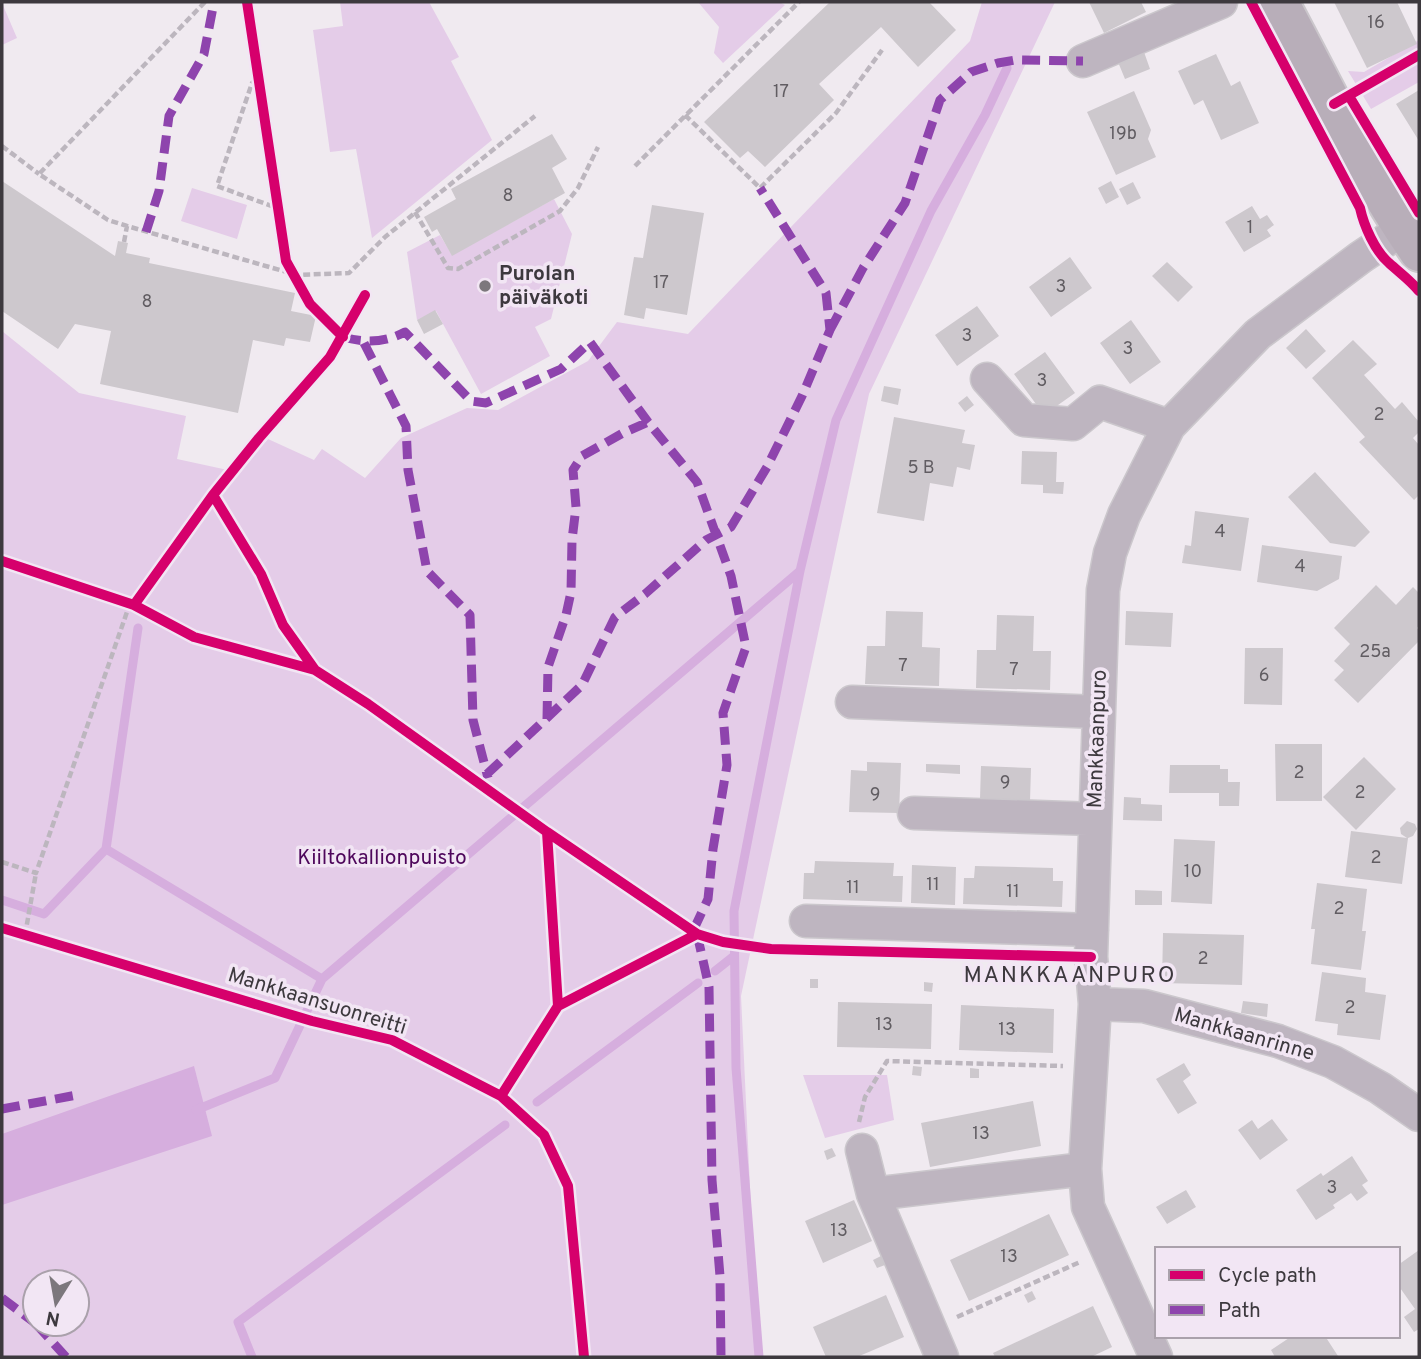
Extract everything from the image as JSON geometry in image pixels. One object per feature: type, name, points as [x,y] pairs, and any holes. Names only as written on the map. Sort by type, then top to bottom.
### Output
[{"type":"main road","points":[[1279,2],[1411,240]]},
{"type":"street","points":[[1083,61],[1220,2]]},
{"type":"street","name":"Mankkaanpuro","points":[[1156,1357],[1088,1207],[1085,1169],[1096,1004],[1091,957],[1103,590],[1110,553],[1124,515],[1169,426],[1258,334],[1361,257],[1411,240]]},
{"type":"street","points":[[987,379],[1024,420],[1073,424],[1100,402],[1169,426]]},
{"type":"street","points":[[852,702],[1099,712]]},
{"type":"street","points":[[914,813],[1095,819]]},
{"type":"street","points":[[806,921],[1092,930]]},
{"type":"street","name":"Mankkaanrinne","points":[[1096,1004],[1144,1006],[1278,1041],[1332,1062],[1380,1088],[1419,1115]]},
{"type":"street","points":[[862,1150],[873,1194],[942,1357]]},
{"type":"street","points":[[873,1194],[1085,1169]]},
{"type":"path","points":[[39,174],[205,2]]},
{"type":"path","points":[[635,166],[799,2]]},
{"type":"path","points":[[685,114],[760,188],[836,113],[882,51]]},
{"type":"path","points":[[255,66],[259,92]]},
{"type":"path","points":[[257,79],[252,83],[217,186],[276,208]]},
{"type":"path","points":[[2,146],[108,220],[298,275],[348,273],[384,237],[535,116]]},
{"type":"path","points":[[415,212],[448,268],[458,269],[560,211],[578,188],[597,147]]},
{"type":"path","points":[[275,195],[278,220]]},
{"type":"path","points":[[124,242],[127,226]]},
{"type":"path","points":[[286,261],[300,288]]},
{"type":"path","points":[[38,939],[19,933],[36,873],[127,612],[142,594]]},
{"type":"path","points":[[122,601],[146,612]]},
{"type":"path","points":[[2,862],[36,873]]},
{"type":"path","points":[[862,1150],[859,1115],[864,1097],[887,1061],[1091,1067]]},
{"type":"path","points":[[931,1328],[1106,1250]]},
{"type":"green space","points":[[340,2],[429,2],[459,57],[451,61],[492,140],[372,238],[356,149],[330,152],[313,30],[343,26]]},
{"type":"green space","points":[[698,2],[779,2],[785,5],[723,63],[714,53],[719,27]]},
{"type":"green space","name":"Kiiltokallionpuisto","points":[[982,2],[1055,2],[869,394],[741,996],[758,1357],[2,1357],[2,331],[79,393],[186,416],[177,459],[237,472],[268,439],[314,460],[322,449],[365,478],[401,438],[467,408],[498,410],[588,361],[617,322],[688,334],[970,41]]},
{"type":"green space","points":[[2,3],[17,38],[2,45]]},
{"type":"green space","points":[[1419,40],[1419,82],[1371,109],[1348,71],[1364,72]]},
{"type":"green space","points":[[192,188],[247,205],[237,239],[181,221]]},
{"type":"green space","name":"Purolan päiväkoti","points":[[554,199],[572,234],[551,319],[535,327],[550,356],[481,394],[436,311],[417,320],[407,252],[440,235],[452,255]]},
{"type":"green space","points":[[803,1075],[887,1075],[894,1120],[825,1138]]},
{"type":"shaded area","points":[[194,1066],[212,1136],[2,1205],[2,1134]]},
{"type":"building","points":[[830,2],[929,2],[956,30],[918,67],[881,27],[819,84],[834,100],[765,167],[748,151],[740,158],[704,122]]},
{"type":"building","points":[[1089,2],[1141,2],[1146,12],[1104,33]]},
{"type":"building","points":[[1334,2],[1397,2],[1417,44],[1367,68]]},
{"type":"building","points":[[1144,52],[1150,69],[1125,79],[1118,62]]},
{"type":"building","points":[[1216,54],[1231,86],[1240,81],[1259,123],[1221,140],[1203,100],[1194,105],[1178,71]]},
{"type":"building","points":[[1419,90],[1419,141],[1396,104]]},
{"type":"building","points":[[1134,91],[1151,130],[1148,139],[1156,157],[1116,175],[1087,112]]},
{"type":"building","points":[[552,134],[567,159],[552,168],[565,193],[452,256],[437,229],[432,232],[424,217],[456,199],[451,189]]},
{"type":"building","points":[[2,181],[115,256],[118,241],[128,243],[126,253],[150,258],[149,263],[295,293],[291,311],[316,316],[310,342],[286,338],[284,346],[253,340],[238,413],[100,384],[111,331],[75,324],[58,349],[2,311]]},
{"type":"building","points":[[1111,181],[1119,197],[1106,204],[1098,188]]},
{"type":"building","points":[[1133,182],[1141,198],[1127,205],[1119,189]]},
{"type":"building","points":[[652,205],[704,213],[687,315],[646,308],[644,319],[624,315],[634,257],[643,258]]},
{"type":"building","points":[[1252,206],[1260,219],[1267,215],[1274,225],[1267,230],[1271,236],[1244,252],[1225,222]]},
{"type":"building","points":[[1070,257],[1092,288],[1051,317],[1029,287]]},
{"type":"building","points":[[1167,262],[1193,287],[1178,302],[1152,276]]},
{"type":"building","points":[[977,306],[999,336],[957,366],[935,335]]},
{"type":"building","points":[[435,310],[443,324],[424,334],[417,320]]},
{"type":"building","points":[[1131,320],[1161,362],[1130,384],[1100,343]]},
{"type":"building","points":[[1306,329],[1326,351],[1306,369],[1286,348]]},
{"type":"building","points":[[1353,340],[1377,364],[1364,375],[1395,409],[1402,402],[1419,422],[1419,432],[1413,438],[1419,445],[1419,495],[1414,500],[1359,442],[1365,437],[1312,378]]},
{"type":"building","points":[[1045,352],[1075,393],[1044,415],[1014,374]]},
{"type":"building","points":[[884,386],[901,389],[898,405],[881,401]]},
{"type":"building","points":[[967,396],[974,405],[965,412],[958,403]]},
{"type":"building","points":[[894,417],[965,430],[962,443],[975,445],[970,470],[957,467],[953,487],[930,483],[924,521],[877,513]]},
{"type":"building","points":[[1022,451],[1057,452],[1056,482],[1064,482],[1063,494],[1043,493],[1043,485],[1021,484]]},
{"type":"building","points":[[1315,472],[1370,532],[1355,547],[1330,543],[1288,497]]},
{"type":"building","points":[[1195,511],[1249,518],[1241,571],[1182,563],[1185,545],[1191,546]]},
{"type":"building","points":[[1262,545],[1342,556],[1339,579],[1317,591],[1257,582]]},
{"type":"building","points":[[1376,585],[1396,605],[1413,587],[1419,593],[1419,641],[1358,703],[1334,680],[1344,670],[1334,661],[1350,644],[1334,628]]},
{"type":"building","points":[[886,611],[923,612],[922,647],[940,648],[939,686],[865,684],[867,646],[885,646]]},
{"type":"building","points":[[1126,611],[1173,613],[1171,647],[1125,645]]},
{"type":"building","points":[[997,615],[1034,616],[1033,651],[1051,651],[1050,690],[976,688],[977,650],[996,650]]},
{"type":"building","points":[[1245,648],[1283,648],[1282,705],[1244,704]]},
{"type":"building","points":[[1275,744],[1322,744],[1322,801],[1276,801]]},
{"type":"building","points":[[1364,757],[1396,789],[1356,830],[1323,797]]},
{"type":"building","points":[[867,762],[901,763],[899,813],[849,812],[851,770],[867,771]]},
{"type":"building","points":[[926,764],[960,765],[960,774],[926,772]]},
{"type":"building","points":[[1170,765],[1220,765],[1220,769],[1228,769],[1228,782],[1240,782],[1239,806],[1219,806],[1219,793],[1169,793]]},
{"type":"building","points":[[981,766],[1031,768],[1030,801],[980,799]]},
{"type":"building","points":[[1124,797],[1141,798],[1141,804],[1162,805],[1162,821],[1123,820]]},
{"type":"building","points":[[1407,821],[1415,824],[1417,829],[1413,836],[1408,838],[1402,884],[1345,877],[1351,831],[1407,838],[1401,834],[1400,828]]},
{"type":"building","points":[[1174,839],[1215,841],[1212,904],[1171,902]]},
{"type":"building","points":[[815,861],[894,863],[893,876],[903,876],[902,902],[803,899],[804,873],[814,873]]},
{"type":"building","points":[[912,865],[956,867],[955,905],[911,903]]},
{"type":"building","points":[[975,866],[1053,868],[1053,881],[1063,881],[1062,907],[963,904],[964,878],[974,878]]},
{"type":"building","points":[[1317,883],[1367,889],[1362,931],[1366,931],[1361,970],[1311,964],[1315,929],[1311,929]]},
{"type":"building","points":[[1135,890],[1162,891],[1162,905],[1135,905]]},
{"type":"building","points":[[1163,933],[1244,935],[1242,985],[1162,983]]},
{"type":"building","points":[[1322,972],[1366,978],[1365,992],[1386,995],[1380,1040],[1337,1035],[1338,1024],[1315,1021]]},
{"type":"building","points":[[810,979],[818,979],[818,988],[810,988]]},
{"type":"building","points":[[924,982],[933,983],[932,992],[924,991]]},
{"type":"building","points":[[1243,1001],[1268,1004],[1267,1017],[1241,1013]]},
{"type":"building","points":[[838,1002],[932,1004],[931,1049],[837,1047]]},
{"type":"building","points":[[961,1005],[1054,1009],[1053,1053],[959,1050]]},
{"type":"building","points":[[1184,1063],[1191,1075],[1183,1081],[1197,1103],[1178,1114],[1156,1079]]},
{"type":"building","points":[[913,1066],[922,1067],[921,1076],[912,1075]]},
{"type":"building","points":[[970,1068],[979,1069],[979,1078],[970,1078]]},
{"type":"building","points":[[1033,1101],[1041,1146],[930,1167],[921,1123]]},
{"type":"building","points":[[1272,1119],[1288,1140],[1260,1160],[1238,1130],[1252,1120],[1258,1129]]},
{"type":"building","points":[[832,1148],[836,1156],[827,1160],[824,1151]]},
{"type":"building","points":[[1352,1156],[1368,1181],[1362,1185],[1368,1193],[1357,1201],[1351,1193],[1333,1205],[1335,1208],[1316,1220],[1296,1190]]},
{"type":"building","points":[[1186,1190],[1196,1207],[1167,1224],[1156,1207]]},
{"type":"building","points":[[854,1200],[872,1241],[823,1263],[805,1221]]},
{"type":"building","points":[[1049,1214],[1069,1255],[969,1301],[950,1260]]},
{"type":"building","points":[[1419,1250],[1419,1329],[1414,1332],[1404,1317],[1415,1309],[1400,1288],[1400,1264]]},
{"type":"building","points":[[881,1256],[885,1265],[877,1268],[873,1260]]},
{"type":"building","points":[[1032,1291],[1036,1299],[1028,1303],[1024,1295]]},
{"type":"building","points":[[886,1295],[904,1337],[857,1357],[826,1357],[813,1327]]},
{"type":"building","points":[[1093,1306],[1112,1347],[1091,1357],[995,1357],[993,1353]]},
{"type":"building","points":[[1289,1338],[1326,1338],[1338,1356],[1275,1357],[1271,1350]]},
{"type":"waterway","points":[[759,1357],[736,1068],[734,911],[800,571],[836,420],[931,211],[985,115],[1007,68]]},
{"type":"waterway","points":[[196,1110],[275,1078],[322,979],[800,571]]},
{"type":"waterway","points":[[138,628],[106,849],[322,979]]},
{"type":"waterway","points":[[2,900],[44,914],[106,849]]},
{"type":"waterway","points":[[715,971],[734,956]]},
{"type":"waterway","points":[[537,1102],[698,983]]},
{"type":"waterway","points":[[252,1357],[238,1322],[505,1125]]},
{"type":"marked path","points":[[146,232],[159,191],[169,116],[204,54],[214,2]]},
{"type":"marked path","points":[[830,330],[863,268],[905,203],[940,100],[971,72],[998,63],[1015,60],[1083,61]]},
{"type":"marked path","points":[[487,774],[582,685],[615,617],[706,540],[731,527],[767,467],[802,396],[830,330],[826,293],[760,188]]},
{"type":"marked path","points":[[343,337],[374,341],[405,332],[471,401],[486,403],[561,369],[590,342],[648,422],[697,482],[731,576],[746,647],[723,713],[727,765],[708,899],[693,931]]},
{"type":"marked path","points":[[364,343],[406,426],[408,470],[427,571],[470,615],[473,720],[488,778]]},
{"type":"marked path","points":[[547,719],[548,667],[571,592],[576,507],[573,470],[582,456],[648,422]]},
{"type":"marked path","points":[[697,934],[709,987],[712,1180],[720,1276],[721,1357]]},
{"type":"marked path","points":[[2,1109],[77,1095]]},
{"type":"marked path","points":[[2,1298],[21,1312]]},
{"type":"marked path","points":[[49,1338],[66,1357]]},
{"type":"cycle path","points":[[247,2],[286,261],[310,304],[343,337]]},
{"type":"cycle path","points":[[1251,2],[1360,208],[1375,245],[1384,258],[1419,291]]},
{"type":"cycle path","points":[[1334,104],[1419,55]]},
{"type":"cycle path","points":[[1349,96],[1419,213]]},
{"type":"cycle path","points":[[213,495],[330,357],[365,295]]},
{"type":"cycle path","points":[[134,605],[213,495],[261,574],[283,625],[315,670]]},
{"type":"cycle path","points":[[2,561],[134,605],[194,637],[315,670],[368,704],[547,832],[697,934],[723,942],[771,949],[1091,957]]},
{"type":"cycle path","points":[[501,1096],[558,1006],[547,832]]},
{"type":"cycle path","name":"Mankkaansuonreitti","points":[[2,928],[312,1021],[392,1040],[501,1096],[544,1135],[568,1186],[584,1357]]},
{"type":"cycle path","points":[[558,1006],[697,934]]},
{"type":"place","name":"Purolan päiväkoti","points":[[485,286]]},
{"type":"district","name":"MANKKAANPURO","points":[[1070,976]]}]
